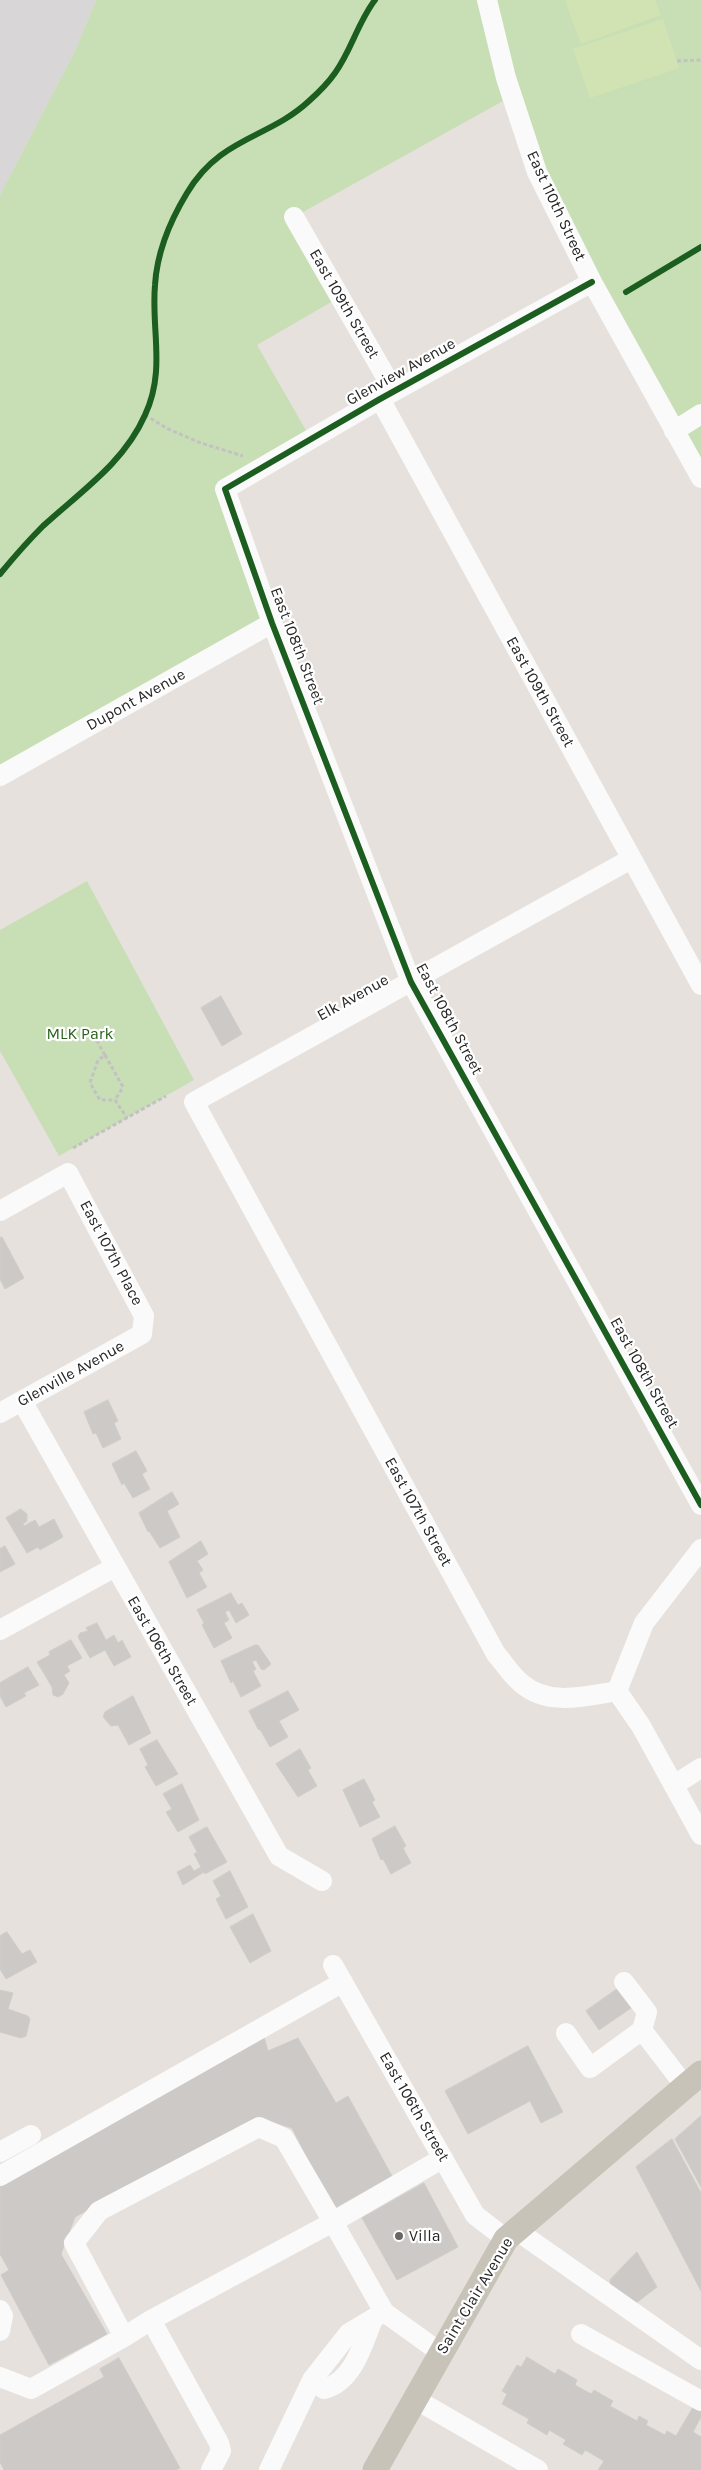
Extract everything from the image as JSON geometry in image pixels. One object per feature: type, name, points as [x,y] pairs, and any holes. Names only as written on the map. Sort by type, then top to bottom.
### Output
[{"type":"main road","name":"Saint Clair Avenue","points":[[375,2470],[511,2235],[693,2080]]},
{"type":"street","name":"East 110th Street","points":[[487,0],[506,78],[537,172],[592,282],[701,478]]},
{"type":"street","name":"East 109th Street","points":[[294,217],[632,860],[701,985]]},
{"type":"street","name":"Glenview Avenue","points":[[225,488],[387,395],[592,282]]},
{"type":"street","points":[[674,431],[701,414]]},
{"type":"street","name":"East 108th Street","points":[[225,488],[272,623],[411,982],[701,1505]]},
{"type":"street","name":"Dupont Avenue","points":[[0,776],[272,623]]},
{"type":"street","name":"Elk Avenue","points":[[194,1102],[632,860]]},
{"type":"street","name":"East 107th Street","points":[[194,1102],[496,1654],[521,1684],[549,1698],[577,1698],[617,1691]]},
{"type":"street","name":"East 107th Place","points":[[0,1211],[68,1173],[144,1316],[142,1334]]},
{"type":"street","name":"Glenville Avenue","points":[[0,1413],[142,1334]]},
{"type":"street","name":"East 106th Street","points":[[22,1401],[279,1856],[322,1881]]},
{"type":"street","points":[[701,1550],[644,1623],[617,1691],[641,1726],[701,1835]]},
{"type":"street","points":[[0,1630],[115,1567]]},
{"type":"street","points":[[674,1785],[701,1768]]},
{"type":"street","name":"East 106th Street","points":[[333,1964],[475,2215],[511,2235],[701,2360]]},
{"type":"street","points":[[0,2176],[343,1982]]},
{"type":"street","points":[[566,2033],[590,2068],[642,2030],[647,2012],[624,1982]]},
{"type":"street","points":[[642,2030],[693,2080]]},
{"type":"street","points":[[124,2336],[74,2243],[99,2211],[259,2127],[284,2138],[333,2222],[378,2316],[441,2353]]},
{"type":"street","points":[[0,2152],[31,2135]]},
{"type":"street","points":[[0,2377],[31,2389],[151,2320],[333,2222],[443,2158]]},
{"type":"street","points":[[0,2310],[4,2316],[0,2331]]},
{"type":"street","points":[[268,2470],[312,2380],[349,2333],[378,2316]]},
{"type":"street","points":[[151,2320],[219,2443],[221,2451],[211,2470]]},
{"type":"street","points":[[581,2334],[701,2401]]},
{"type":"street","points":[[416,2399],[538,2470]]},
{"type":"path","points":[[677,61],[701,60]]},
{"type":"path","points":[[140,422],[148,407]]},
{"type":"path","points":[[145,415],[168,429],[201,443],[268,464]]},
{"type":"path","points":[[90,1028],[123,1086],[115,1100]]},
{"type":"path","points":[[105,1055],[98,1060],[90,1083],[100,1100],[115,1100]]},
{"type":"path","points":[[74,1148],[166,1096]]},
{"type":"path","points":[[115,1100],[127,1118]]},
{"type":"shaded area","points":[[0,0],[96,0],[75,51],[0,195]]},
{"type":"green space","points":[[96,0],[701,0],[701,478],[592,282],[512,96],[294,217],[340,297],[257,345],[311,439],[224,490],[272,623],[0,777],[0,195],[75,51]]},
{"type":"green space","points":[[565,0],[655,0],[661,15],[581,44]]},
{"type":"green space","points":[[663,19],[679,68],[590,98],[573,49]]},
{"type":"green space","name":"MLK Park","points":[[87,881],[194,1080],[59,1156],[0,1051],[0,930]]},
{"type":"building","points":[[221,996],[242,1034],[222,1046],[201,1008]]},
{"type":"building","points":[[2,1237],[24,1278],[5,1289],[0,1279],[0,1238]]},
{"type":"building","points":[[108,1400],[118,1421],[114,1423],[121,1439],[103,1448],[96,1433],[93,1434],[84,1412]]},
{"type":"building","points":[[136,1451],[147,1471],[142,1474],[150,1489],[133,1498],[124,1483],[122,1485],[112,1464]]},
{"type":"building","points":[[172,1492],[179,1504],[167,1511],[180,1537],[160,1548],[148,1532],[139,1513]]},
{"type":"building","points":[[21,1509],[27,1514],[27,1521],[23,1524],[24,1526],[35,1520],[39,1527],[54,1519],[63,1537],[40,1550],[38,1547],[27,1553],[6,1518]]},
{"type":"building","points":[[201,1541],[208,1554],[197,1561],[203,1570],[199,1573],[207,1587],[187,1598],[169,1562]]},
{"type":"building","points":[[5,1546],[15,1564],[0,1572],[0,1549]]},
{"type":"building","points":[[231,1593],[238,1605],[242,1603],[249,1615],[236,1623],[229,1610],[225,1612],[229,1620],[224,1623],[232,1638],[214,1648],[202,1625],[204,1623],[197,1610]]},
{"type":"building","points":[[97,1623],[106,1640],[114,1635],[118,1643],[122,1640],[131,1657],[114,1666],[105,1650],[90,1658],[78,1637],[80,1633],[88,1631],[86,1628]]},
{"type":"building","points":[[71,1640],[82,1658],[67,1666],[70,1671],[64,1675],[69,1683],[63,1694],[58,1697],[53,1695],[52,1687],[37,1662],[50,1655],[49,1652]]},
{"type":"building","points":[[258,1645],[271,1664],[264,1670],[261,1669],[256,1660],[252,1662],[256,1669],[253,1671],[261,1686],[241,1697],[233,1681],[231,1683],[221,1661]]},
{"type":"building","points":[[28,1667],[39,1685],[24,1693],[26,1696],[6,1707],[0,1696],[0,1683]]},
{"type":"building","points":[[288,1691],[299,1710],[279,1721],[288,1737],[270,1747],[249,1711]]},
{"type":"building","points":[[133,1696],[151,1733],[129,1745],[118,1725],[111,1726],[103,1717],[105,1712]]},
{"type":"building","points":[[157,1740],[178,1774],[156,1786],[145,1767],[148,1765],[140,1749]]},
{"type":"building","points":[[300,1749],[311,1768],[308,1770],[317,1786],[298,1797],[276,1764]]},
{"type":"building","points":[[364,1779],[375,1800],[372,1802],[380,1817],[360,1827],[343,1790]]},
{"type":"building","points":[[182,1784],[199,1820],[178,1832],[166,1812],[172,1809],[163,1794]]},
{"type":"building","points":[[395,1826],[406,1846],[403,1848],[411,1863],[391,1874],[383,1859],[381,1860],[372,1839]]},
{"type":"building","points":[[207,1827],[227,1862],[205,1874],[204,1872],[183,1885],[177,1872],[190,1865],[194,1871],[201,1867],[194,1854],[197,1852],[189,1837]]},
{"type":"building","points":[[230,1871],[248,1907],[226,1919],[216,1899],[221,1896],[213,1881]]},
{"type":"building","points":[[253,1914],[271,1951],[250,1963],[230,1927]]},
{"type":"building","points":[[7,1932],[22,1954],[30,1950],[37,1962],[6,1979],[0,1969],[0,1936]]},
{"type":"building","points":[[620,1987],[634,2006],[599,2030],[586,2011]]},
{"type":"building","points":[[0,1990],[13,1993],[8,2009],[28,2016],[30,2019],[26,2036],[21,2038],[0,2032]]},
{"type":"building","points":[[264,2037],[268,2051],[298,2038],[336,2103],[348,2096],[392,2176],[333,2209],[292,2128],[259,2118],[75,2217],[61,2254],[107,2334],[49,2365],[1,2275],[9,2270],[0,2254],[0,2185]]},
{"type":"building","points":[[528,2046],[563,2112],[541,2123],[530,2101],[468,2134],[445,2091]]},
{"type":"building","points":[[701,2116],[701,2187],[675,2139]]},
{"type":"building","points":[[672,2139],[701,2193],[701,2291],[636,2167]]},
{"type":"building","points":[[424,2183],[458,2247],[397,2280],[362,2218]]},
{"type":"building","points":[[637,2252],[657,2287],[631,2307],[611,2292],[610,2280]]},
{"type":"building","points":[[527,2357],[555,2374],[558,2369],[577,2380],[575,2385],[591,2394],[594,2390],[613,2401],[610,2406],[637,2421],[639,2416],[648,2421],[646,2425],[665,2435],[667,2431],[676,2436],[696,2402],[701,2404],[701,2417],[693,2432],[701,2437],[701,2470],[598,2470],[604,2461],[585,2450],[582,2455],[563,2444],[566,2440],[549,2430],[547,2435],[527,2423],[529,2419],[502,2404],[507,2394],[502,2391],[517,2365],[521,2367]]},
{"type":"building","points":[[119,2358],[180,2468],[176,2470],[4,2470],[0,2462],[0,2435],[104,2377],[100,2369]]},
{"type":"cycle path","points":[[0,574],[43,526],[86,489],[113,462],[136,432],[145,415],[155,382],[154,302],[158,260],[170,225],[187,193],[214,160],[229,149],[293,114],[319,91],[341,64],[375,0]]},
{"type":"cycle path","points":[[626,292],[701,247]]},
{"type":"cycle path","points":[[592,282],[380,399],[225,489],[272,623],[411,982],[701,1505]]},
{"type":"place","name":"Villa","points":[[399,2236]]}]
